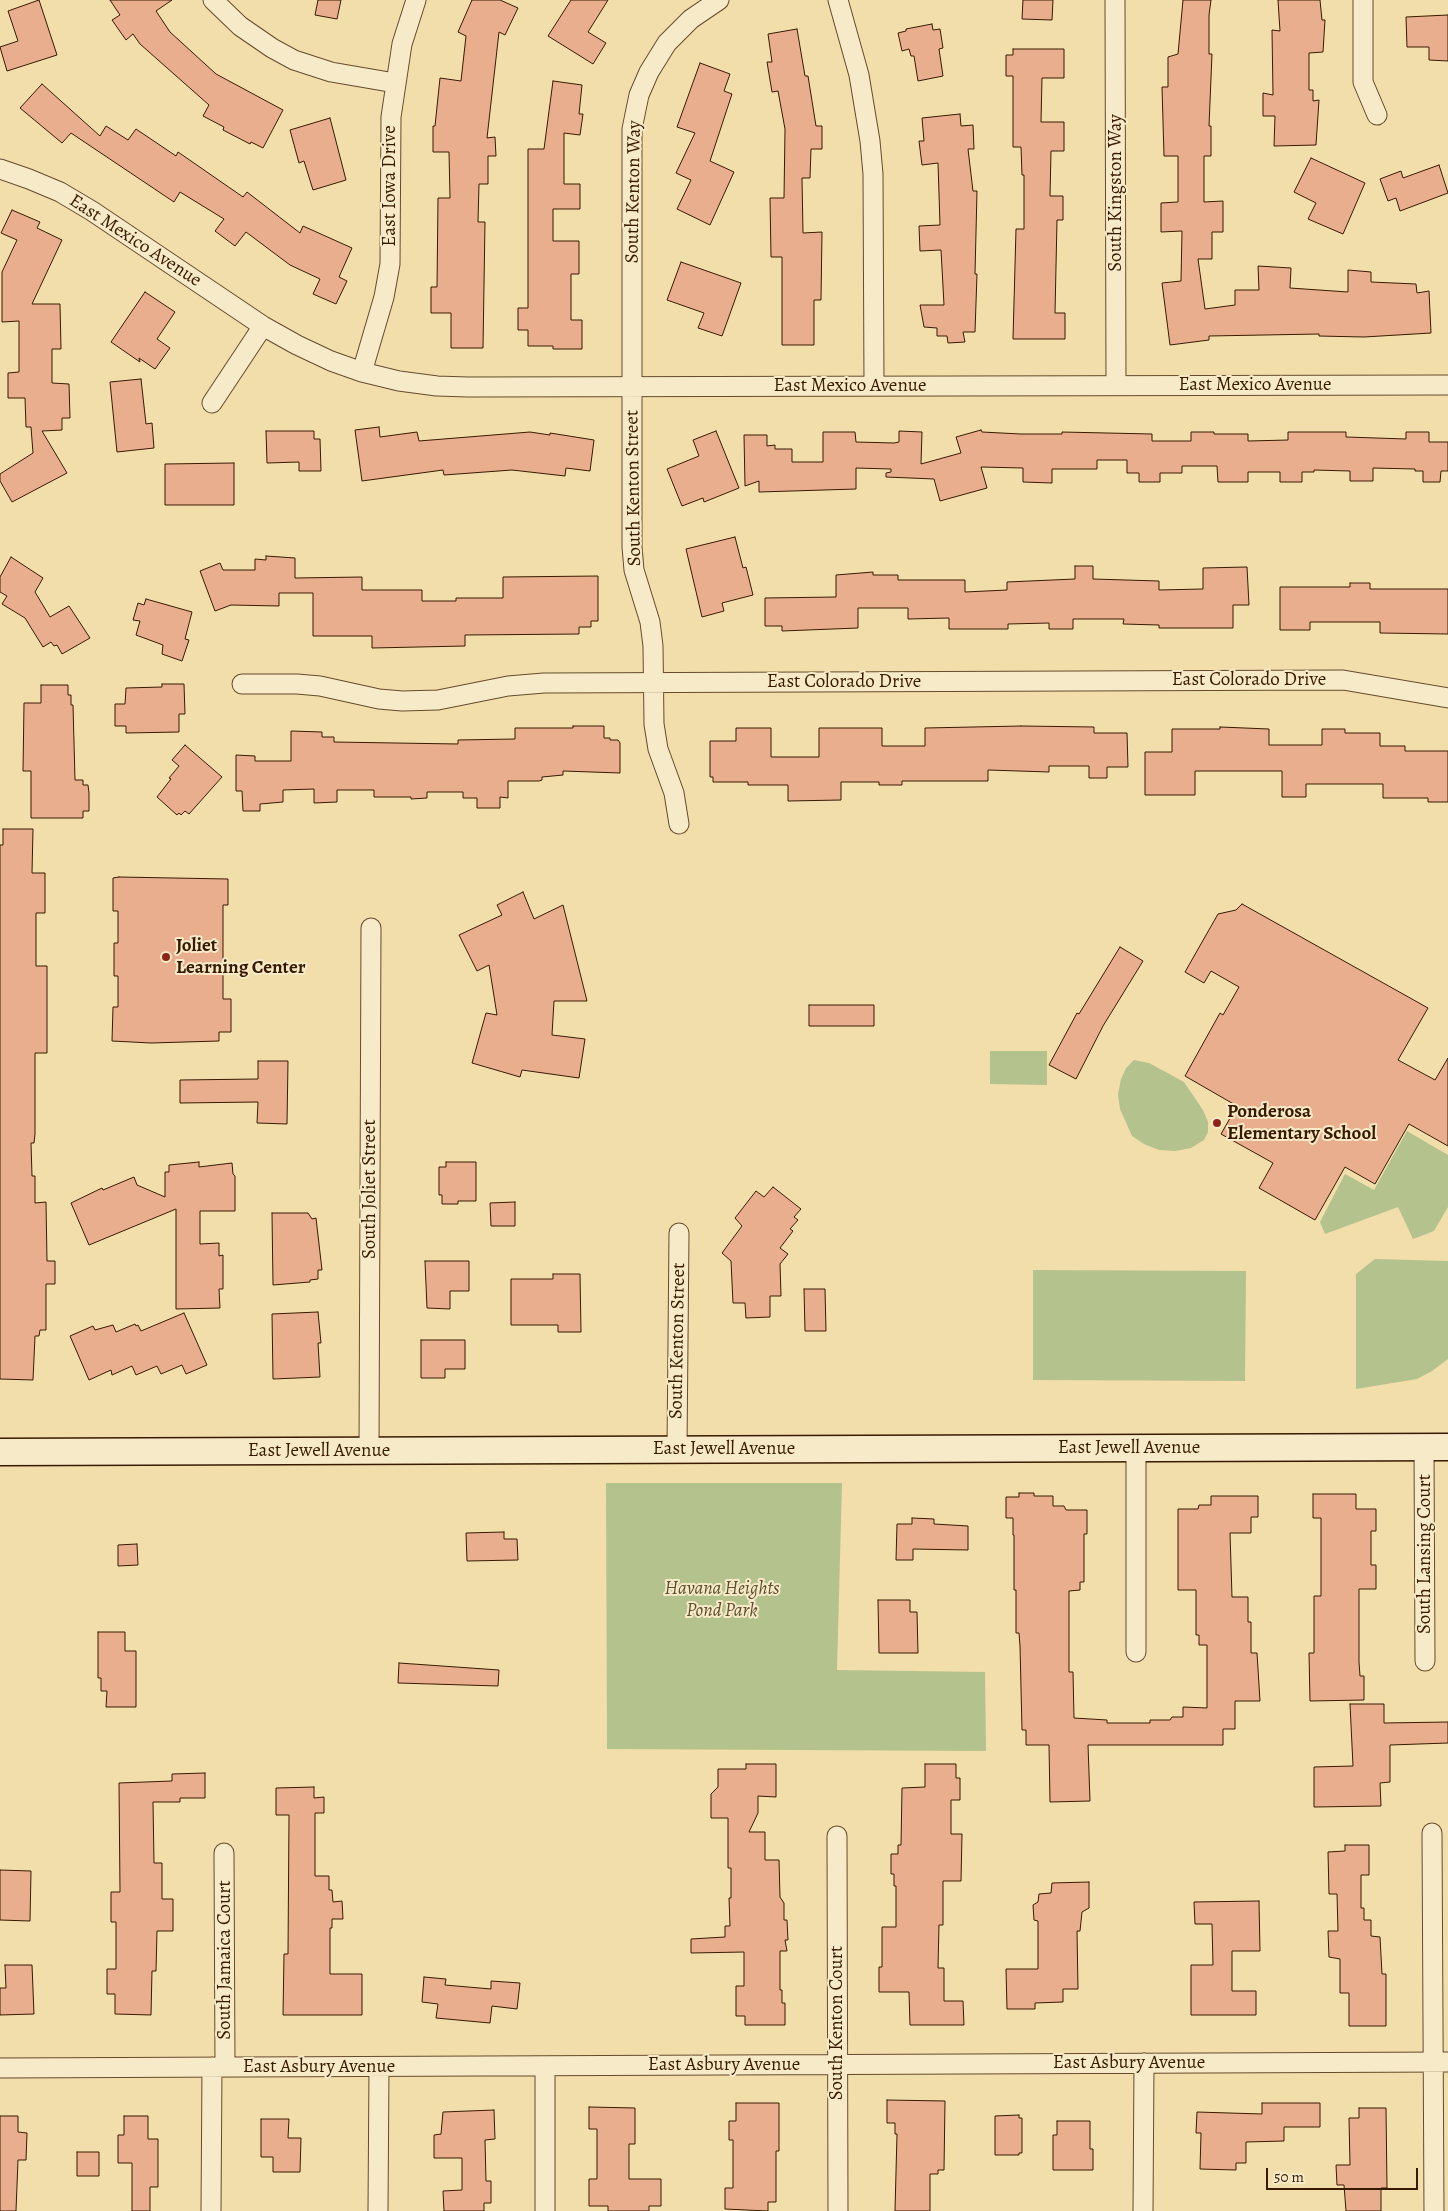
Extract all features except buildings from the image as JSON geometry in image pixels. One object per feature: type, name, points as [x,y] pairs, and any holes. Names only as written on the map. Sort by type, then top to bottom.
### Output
[{"type":"street","points":[[213,0],[240,26],[272,48],[294,60],[331,72],[395,83]]},
{"type":"street","name":"East Iowa Drive","points":[[362,372],[384,297],[390,264],[391,117],[402,44],[416,0]]},
{"type":"street","name":"South Kenton Way","points":[[632,387],[631,146],[632,128],[639,95],[649,72],[667,43],[691,19],[719,0]]},
{"type":"street","points":[[838,0],[859,75],[870,141],[874,386]]},
{"type":"street","name":"South Kingston Way","points":[[1115,0],[1116,385]]},
{"type":"street","points":[[1363,0],[1362,82],[1377,115]]},
{"type":"street","name":"East Mexico Avenue","points":[[0,169],[60,192],[84,206],[264,326],[296,345],[331,361],[362,372],[399,381],[437,386],[632,387],[1448,385]]},
{"type":"street","points":[[212,403],[264,326]]},
{"type":"street","name":"South Kenton Street","points":[[632,387],[632,547],[634,570],[650,622],[653,646],[654,724],[658,749],[674,793],[678,824]]},
{"type":"street","name":"East Colorado Drive","points":[[242,684],[320,686],[379,699],[402,701],[438,700],[508,686],[544,683],[1343,680],[1448,698]]},
{"type":"street","name":"South Joliet Street","points":[[369,1450],[371,928]]},
{"type":"street","name":"South Kenton Street","points":[[677,1449],[679,1233]]},
{"type":"street","name":"East Jewell Avenue","points":[[0,1452],[1436,1447]]},
{"type":"street","name":"South Lansing Court","points":[[1425,1661],[1436,1447]]},
{"type":"street","points":[[1136,1448],[1136,1652]]},
{"type":"street","points":[[1432,1833],[1441,2062],[1434,2211]]},
{"type":"street","name":"South Kenton Court","points":[[837,1836],[838,2211]]},
{"type":"street","name":"South Jamaica Court","points":[[211,2211],[219,2067],[224,1853]]},
{"type":"street","name":"East Asbury Avenue","points":[[0,2068],[1441,2062]]},
{"type":"street","points":[[1143,2211],[1144,2063]]},
{"type":"street","points":[[544,2066],[545,2211]]},
{"type":"street","points":[[378,2211],[379,2067]]},
{"type":"green space","points":[[990,1051],[1047,1051],[1047,1085],[990,1084]]},
{"type":"green space","points":[[1134,1060],[1149,1063],[1184,1082],[1203,1110],[1208,1122],[1208,1132],[1204,1140],[1191,1148],[1175,1151],[1159,1150],[1144,1144],[1132,1136],[1120,1109],[1118,1094],[1121,1079],[1126,1068]]},
{"type":"green space","points":[[1407,1131],[1448,1155],[1448,1207],[1434,1231],[1413,1239],[1398,1207],[1325,1234],[1320,1222],[1345,1174],[1374,1190]]},
{"type":"green space","points":[[1375,1259],[1448,1261],[1448,1359],[1417,1379],[1356,1389],[1356,1274]]},
{"type":"green space","points":[[1033,1270],[1246,1271],[1245,1381],[1033,1380]]},
{"type":"green space","name":"Havana Heights Pond Park","points":[[606,1483],[842,1483],[837,1670],[985,1672],[986,1751],[607,1749]]},
{"type":"place","name":"Joliet Learning Center","points":[[166,957]]},
{"type":"place","name":"Ponderosa Elementary School","points":[[1217,1123]]}]
